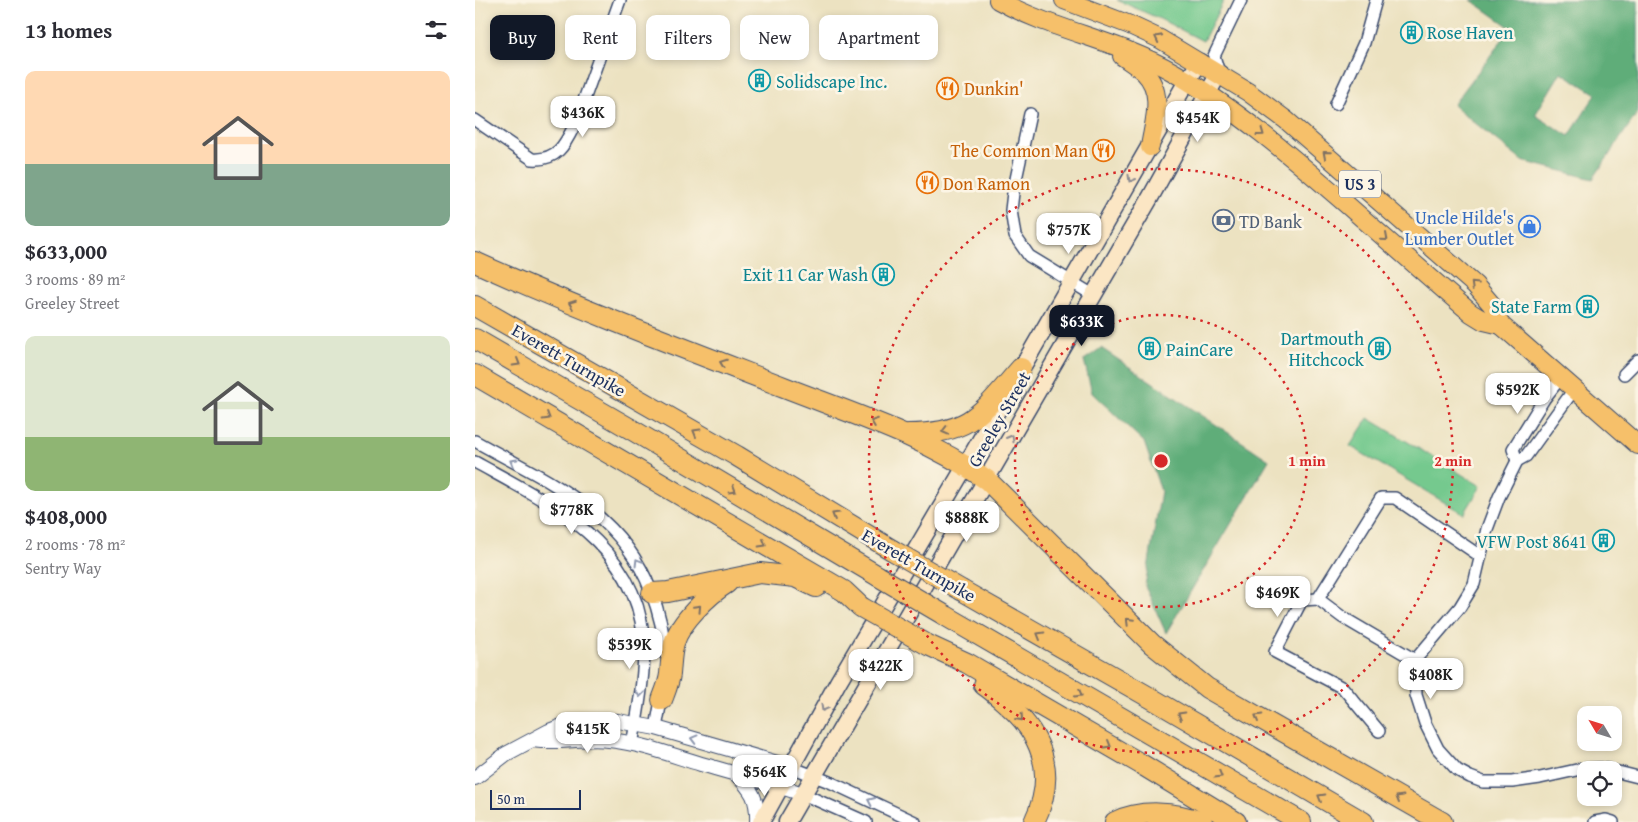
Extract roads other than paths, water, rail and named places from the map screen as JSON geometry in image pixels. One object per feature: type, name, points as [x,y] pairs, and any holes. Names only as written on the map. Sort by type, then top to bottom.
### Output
[{"type":"highway","points":[[475,262],[548,295],[905,434],[966,465],[987,480],[1152,644],[1207,688],[1442,822]]},
{"type":"highway","name":"Everett Turnpike","points":[[475,306],[737,456],[892,550],[1363,822]]},
{"type":"highway","name":"Everett Turnpike","points":[[475,338],[946,616],[1301,822]]},
{"type":"highway","points":[[905,434],[945,432],[970,421],[981,413],[1021,368]]},
{"type":"highway","points":[[475,375],[844,591],[861,607]]},
{"type":"highway","points":[[642,594],[668,592],[749,574],[760,573],[795,577],[838,600],[861,607],[967,664],[1141,764],[1236,822]]},
{"type":"highway","points":[[662,700],[670,676],[674,641],[678,634],[698,607],[716,590],[733,579]]},
{"type":"highway","points":[[928,644],[956,668],[989,689],[1013,710],[1032,731],[1043,757],[1046,771],[1041,808],[1034,822]]},
{"type":"highway","points":[[1115,822],[1123,818],[1161,813],[1188,817],[1202,822]]},
{"type":"main road","name":"US 3","points":[[998,0],[1027,14],[1134,53],[1187,81],[1289,154],[1471,313],[1484,321],[1501,325]]},
{"type":"main road","name":"US 3","points":[[1064,0],[1130,25],[1211,64],[1286,120],[1485,295],[1501,325],[1638,445]]},
{"type":"main road","points":[[1106,43],[1142,71],[1155,88],[1157,107],[1150,147]]},
{"type":"main road","name":"Greeley Street","points":[[761,822],[782,787],[791,766],[1187,81],[1211,64]]},
{"type":"main road","name":"Greeley Street","points":[[787,822],[987,480],[1207,95],[1211,64]]},
{"type":"street","points":[[475,120],[533,159],[542,160],[558,152],[576,122],[620,0]]},
{"type":"street","name":"Greeley Street","points":[[1211,64],[1241,0]]},
{"type":"street","points":[[1336,104],[1364,43],[1376,0]]},
{"type":"street","points":[[1030,114],[1013,193],[1011,210],[1015,236],[1029,256],[1093,296]]},
{"type":"street","points":[[1625,374],[1638,360]]},
{"type":"street","points":[[1517,461],[1513,449],[1544,399],[1561,377]]},
{"type":"street","points":[[1575,388],[1526,456],[1517,461],[1499,497],[1487,529],[1474,584],[1460,607],[1415,660],[1416,695],[1425,723],[1438,749],[1457,770],[1483,782],[1511,782],[1577,770]]},
{"type":"street","points":[[475,441],[564,491],[601,517],[617,533],[634,556],[645,576],[642,594],[644,652],[642,679],[632,744]]},
{"type":"street","points":[[475,462],[548,503],[580,525],[607,551],[642,594],[656,605],[664,639],[665,656],[662,700],[656,728]]},
{"type":"street","points":[[1318,599],[1381,498],[1395,498],[1481,556]]},
{"type":"street","points":[[1379,731],[1343,688],[1275,652],[1302,600],[1318,599],[1415,660]]},
{"type":"street","points":[[475,778],[506,754],[567,724],[592,721],[618,721],[656,728],[791,766],[915,822]]},
{"type":"street","points":[[533,740],[550,743],[575,739],[600,740],[632,744],[782,787],[803,794],[866,822]]},
{"type":"street","points":[[1622,773],[1638,777]]},
{"type":"street","points":[[736,774],[753,794],[756,801],[757,822]]},
{"type":"street","points":[[1595,822],[1606,820],[1613,822]]},
{"type":"place","name":"Rose Haven","points":[[1411,32]]},
{"type":"place","name":"Solidscape Inc.","points":[[760,81]]},
{"type":"place","name":"Dunkin'","points":[[948,88]]},
{"type":"place","name":"The Common Man","points":[[1104,150]]},
{"type":"place","name":"Don Ramon","points":[[927,183]]},
{"type":"place","name":"TD Bank","points":[[1223,221]]},
{"type":"place","name":"Uncle Hilde's Lumber Outlet","points":[[1530,227]]},
{"type":"place","name":"Exit 11 Car Wash","points":[[884,274]]},
{"type":"place","name":"State Farm","points":[[1588,306]]},
{"type":"place","name":"Dartmouth Hitchcock","points":[[1380,348]]},
{"type":"place","name":"PainCare","points":[[1150,349]]},
{"type":"place","name":"VFW Post 8641","points":[[1603,541]]}]
